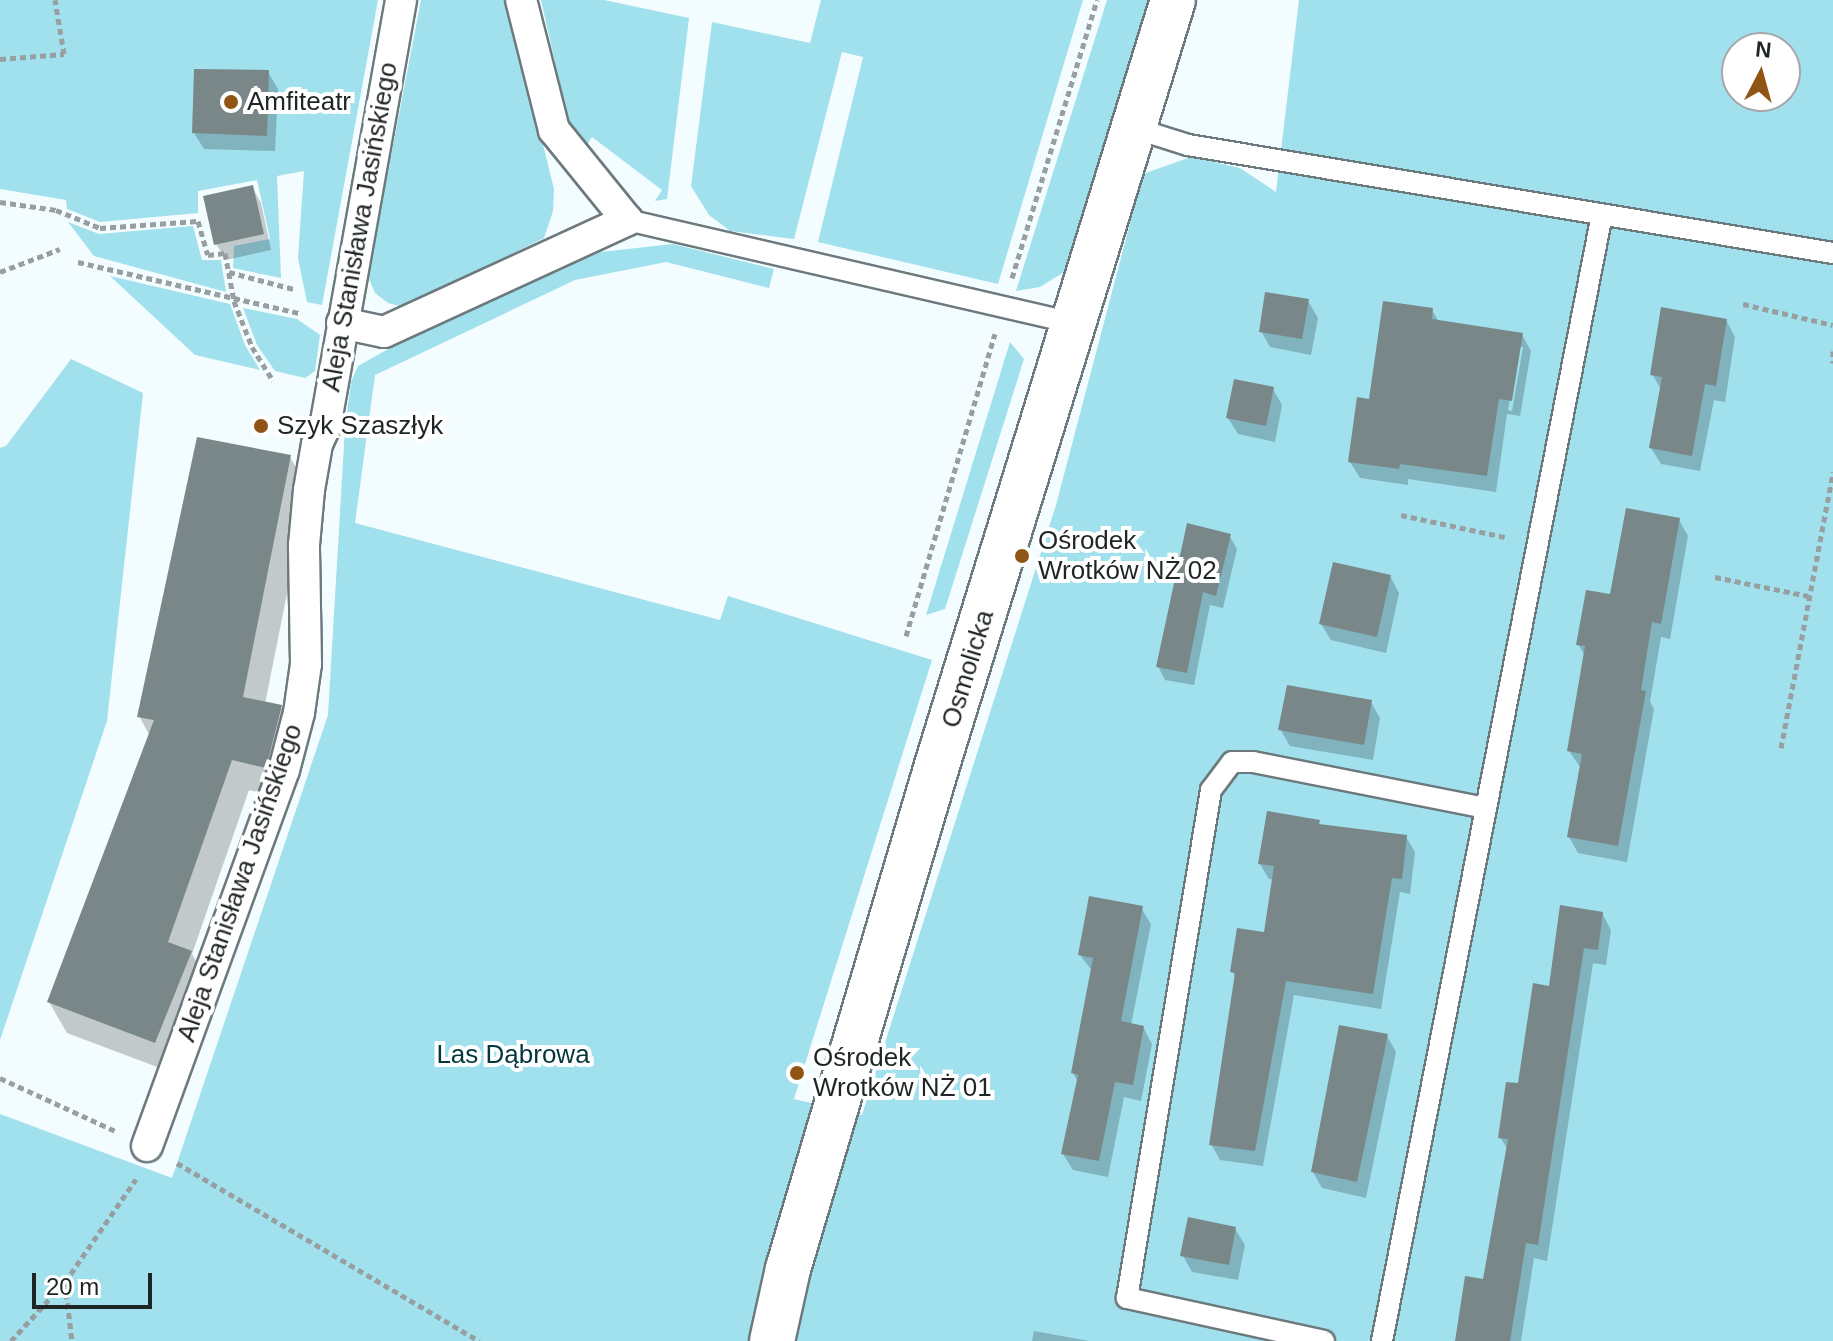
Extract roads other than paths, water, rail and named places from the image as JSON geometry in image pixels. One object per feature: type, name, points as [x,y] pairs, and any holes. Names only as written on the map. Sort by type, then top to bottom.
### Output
[{"type":"street","name":"Aleja Stanisława Jasińskiego","points":[[151,1148],[284,770],[299,713],[306,664],[304,545],[309,490],[317,444],[325,427],[401,0]]},
{"type":"street","points":[[342,323],[384,332],[627,220],[554,130],[521,0]]},
{"type":"street","name":"Osmolicka","points":[[772,1341],[788,1269],[830,1127],[1173,0]]},
{"type":"lane","points":[[1134,128],[1188,145],[1833,253]]},
{"type":"lane","points":[[1382,1341],[1602,214]]},
{"type":"lane","points":[[627,220],[1074,323]]},
{"type":"lane","points":[[1324,1341],[1127,1298],[1211,790],[1232,762],[1253,762],[1486,808]]},
{"type":"place","name":"Amfiteatr","points":[[231,102]]},
{"type":"place","name":"Szyk Szaszłyk","points":[[261,426]]},
{"type":"place","name":"Ośrodek Wrotków NŻ 02","points":[[1022,556]]},
{"type":"place","name":"Ośrodek Wrotków NŻ 01","points":[[797,1073]]},
{"type":"park label","name":"Las Dąbrowa","points":[[513,1055]]}]
